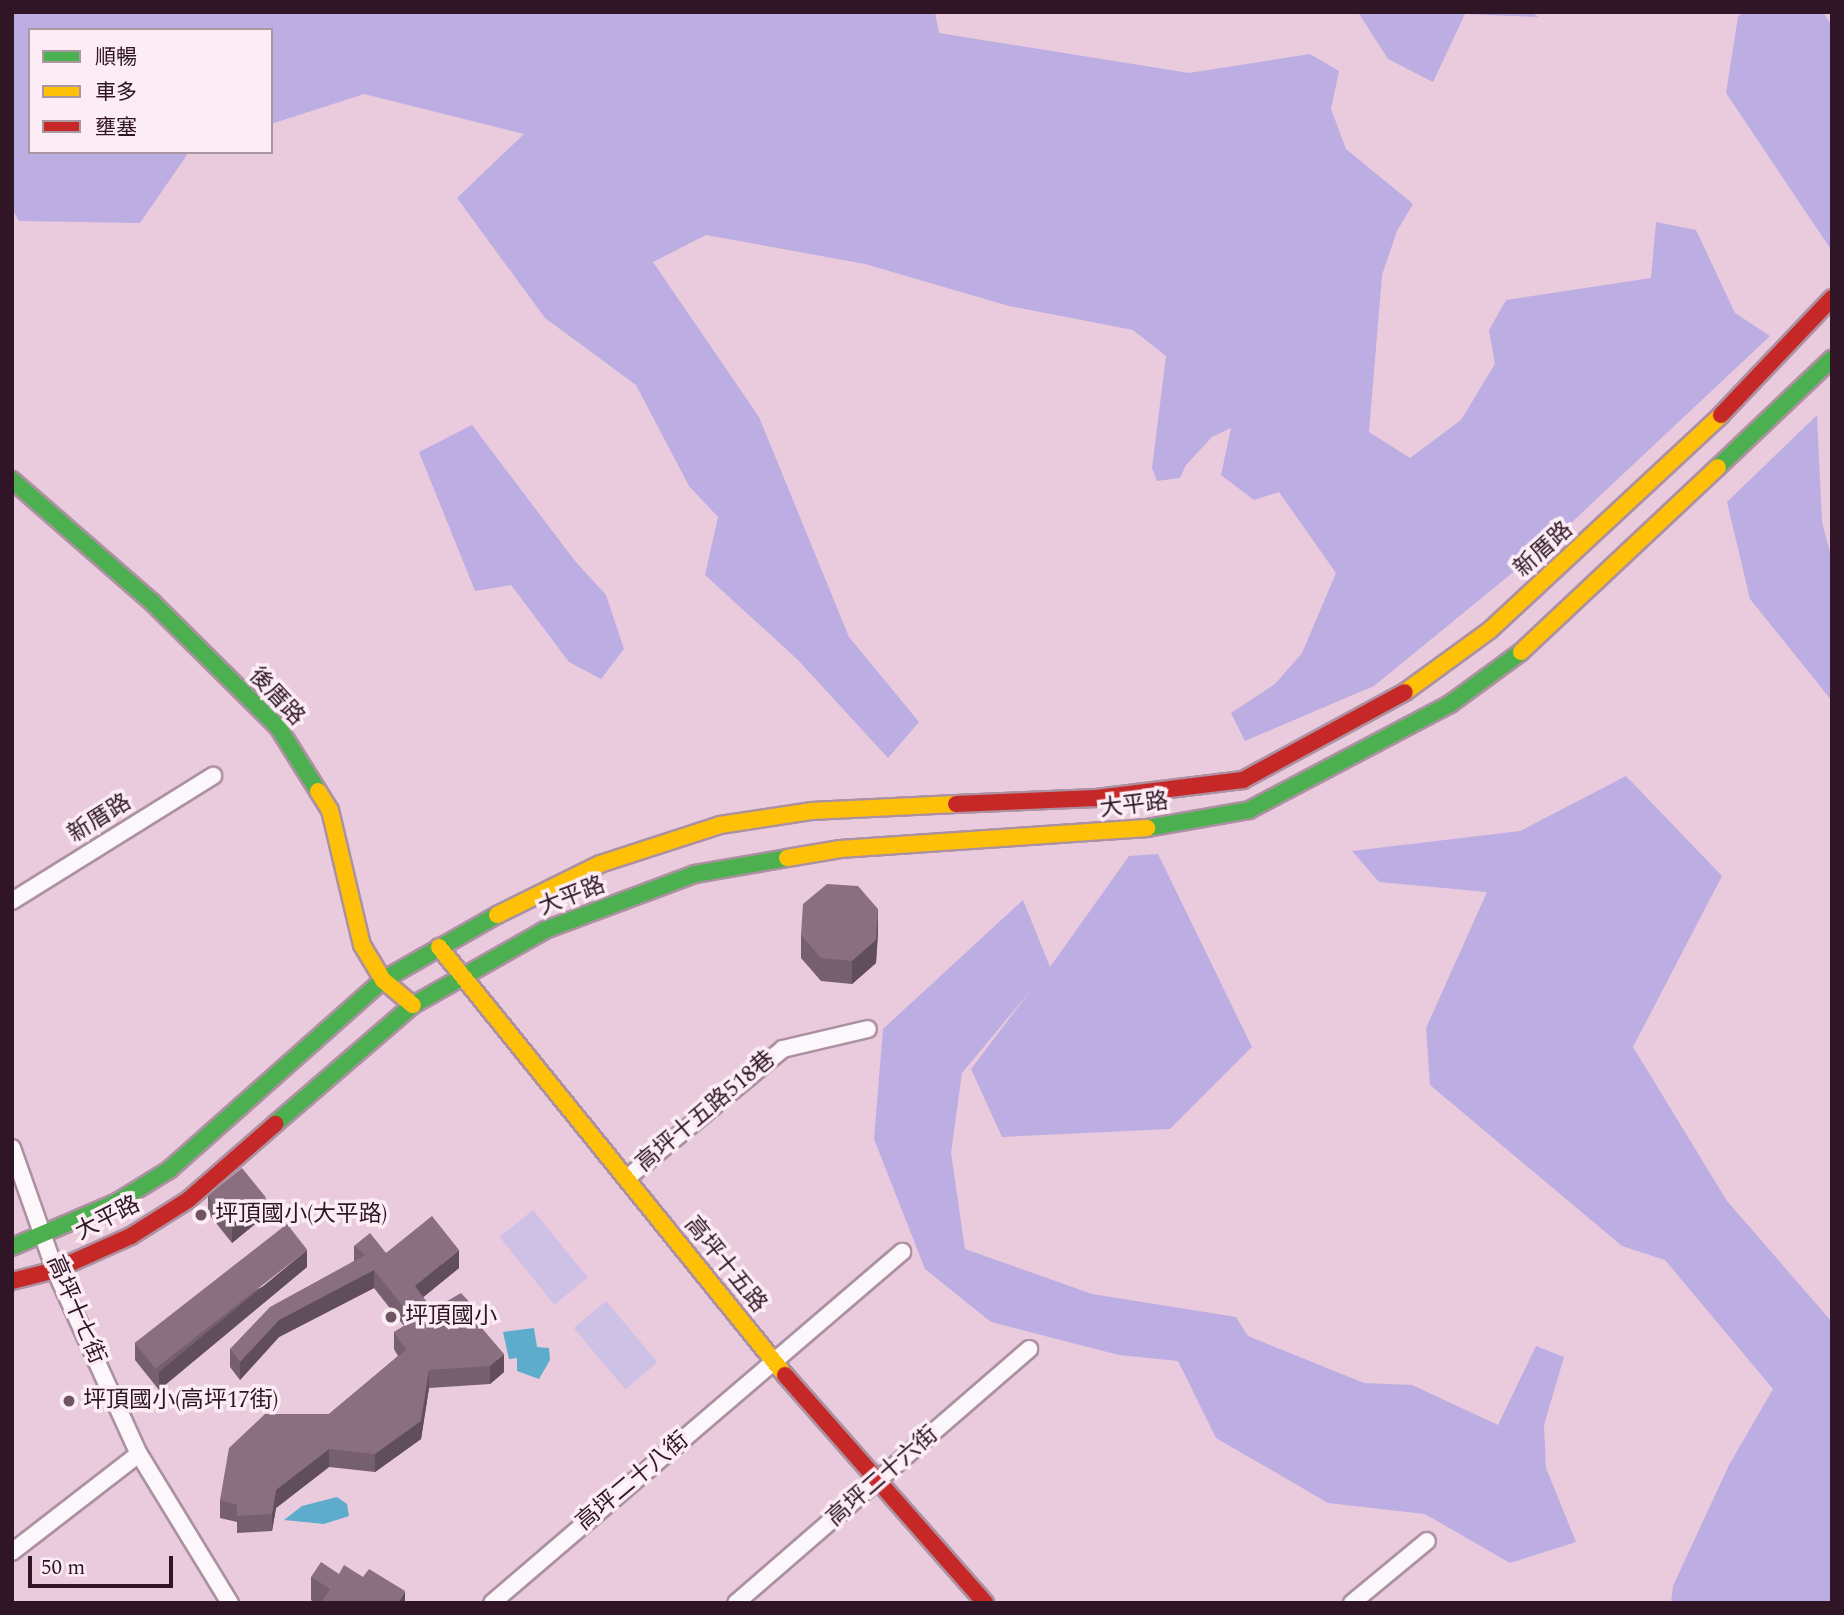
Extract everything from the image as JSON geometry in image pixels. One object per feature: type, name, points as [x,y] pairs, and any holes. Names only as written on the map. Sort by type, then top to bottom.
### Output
[{"type":"street","name":"新厝路","points":[[1243,780],[1424,682],[1490,630],[1752,386],[1832,298]]},
{"type":"street","name":"大平路","points":[[12,1281],[55,1270],[131,1236],[188,1199],[413,1005],[545,930],[695,874],[840,849],[1159,827],[1249,810],[1450,704],[1516,657],[1832,359]]},
{"type":"street","name":"後厝路","points":[[12,480],[152,602],[278,727],[330,810],[362,945],[383,979],[413,1005]]},
{"type":"street","name":"新厝路","points":[[12,901],[213,776]]},
{"type":"street","name":"大平路","points":[[12,1247],[44,1236],[117,1202],[169,1170],[383,979],[538,892],[600,864],[720,825],[811,811],[1096,798],[1243,780]]},
{"type":"street","name":"高坪十五路","points":[[439,947],[774,1362],[985,1603]]},
{"type":"street","name":"高坪十五路518巷","points":[[627,1178],[783,1049],[868,1028]]},
{"type":"street","points":[[12,1148],[44,1236]]},
{"type":"street","name":"高坪十七街","points":[[44,1236],[55,1270],[139,1454],[228,1602]]},
{"type":"street","name":"高坪二十八街","points":[[492,1603],[902,1252]]},
{"type":"street","name":"高坪二十六街","points":[[736,1603],[878,1483],[1029,1349]]},
{"type":"street","points":[[12,1552],[139,1454]]},
{"type":"street","points":[[1352,1603],[1427,1541]]},
{"type":"shaded area","points":[[12,12],[935,12],[939,33],[1189,73],[1310,54],[1339,71],[1331,109],[1346,149],[1413,204],[1397,231],[1382,275],[1369,432],[1410,458],[1461,420],[1495,364],[1489,330],[1506,300],[1651,278],[1656,222],[1696,230],[1735,313],[1770,336],[1554,539],[1374,686],[1245,741],[1231,713],[1275,684],[1302,653],[1336,573],[1279,492],[1254,500],[1221,475],[1231,428],[1212,437],[1186,465],[1180,478],[1157,481],[1152,468],[1166,356],[1133,330],[1009,306],[865,264],[706,235],[653,262],[759,417],[849,637],[919,722],[888,758],[798,660],[705,575],[718,517],[689,486],[636,385],[545,318],[457,198],[524,134],[364,94],[273,123],[273,28],[28,28],[28,154],[188,154],[140,223],[19,221],[12,209]]},
{"type":"shaded area","points":[[1358,12],[1532,12],[1538,17],[1465,14],[1433,82],[1388,59]]},
{"type":"shaded area","points":[[1744,12],[1823,12],[1832,26],[1832,251],[1726,93],[1738,17]]},
{"type":"shaded area","points":[[1817,415],[1822,522],[1832,559],[1832,701],[1750,599],[1727,502]]},
{"type":"shaded area","points":[[472,425],[575,561],[606,595],[624,649],[601,679],[569,662],[511,585],[475,591],[419,452]]},
{"type":"shaded area","points":[[1626,776],[1722,876],[1633,1047],[1727,1201],[1832,1322],[1832,1603],[1671,1603],[1673,1586],[1729,1465],[1773,1389],[1665,1260],[1622,1246],[1430,1085],[1426,1028],[1487,892],[1379,882],[1352,851],[1520,831]]},
{"type":"shaded area","points":[[1158,854],[1252,1047],[1170,1129],[1002,1137],[971,1069],[1031,990],[962,1073],[951,1153],[965,1249],[1092,1294],[1236,1317],[1248,1336],[1364,1383],[1412,1385],[1498,1425],[1536,1346],[1564,1357],[1544,1425],[1546,1468],[1576,1542],[1510,1563],[1425,1514],[1328,1503],[1216,1438],[1178,1361],[1119,1355],[991,1322],[925,1269],[874,1139],[883,1029],[1023,900],[1050,967],[1129,856]]},
{"type":"shaded area","points":[[533,1210],[588,1278],[554,1305],[500,1237]]},
{"type":"shaded area","points":[[606,1301],[657,1362],[625,1389],[574,1328]]},
{"type":"water","points":[[534,1328],[537,1347],[549,1348],[550,1360],[539,1379],[517,1371],[517,1358],[509,1359],[503,1332]]},
{"type":"water","points":[[337,1497],[347,1504],[349,1516],[324,1524],[284,1520],[302,1506]]},
{"type":"building","points":[[827,884],[858,886],[878,909],[876,940],[852,961],[821,958],[801,935],[803,904]]},
{"type":"building","points":[[242,1168],[266,1198],[232,1225],[208,1196]]},
{"type":"building","points":[[432,1216],[459,1250],[415,1286],[430,1306],[413,1319],[374,1270],[279,1320],[240,1362],[230,1349],[270,1307],[365,1255],[354,1246],[370,1233],[386,1253]]},
{"type":"building","points":[[287,1224],[307,1250],[155,1369],[135,1343]]},
{"type":"building","points":[[461,1293],[475,1308],[469,1313],[504,1354],[490,1366],[429,1370],[421,1421],[375,1454],[329,1449],[276,1490],[272,1514],[237,1516],[237,1505],[220,1500],[229,1448],[265,1414],[329,1414],[406,1350],[394,1332]]},
{"type":"building","points":[[321,1562],[339,1574],[344,1565],[363,1577],[369,1569],[405,1591],[398,1603],[321,1603],[330,1589],[311,1577]]},
{"type":"traffic: fast","points":[[1718,467],[1832,359]]},
{"type":"traffic: fast","points":[[12,480],[152,602],[278,727],[318,791]]},
{"type":"traffic: fast","points":[[1147,828],[1249,810],[1450,704],[1521,652]]},
{"type":"traffic: fast","points":[[275,1124],[413,1005],[545,930],[695,874],[787,858]]},
{"type":"traffic: fast","points":[[12,1247],[117,1202],[169,1170],[383,980],[497,915]]},
{"type":"traffic: slow","points":[[1405,692],[1490,630],[1721,415]]},
{"type":"traffic: slow","points":[[1521,652],[1718,467]]},
{"type":"traffic: slow","points":[[318,791],[330,810],[362,945],[383,980],[413,1005]]},
{"type":"traffic: slow","points":[[497,915],[600,864],[720,825],[811,811],[956,804]]},
{"type":"traffic: slow","points":[[787,858],[840,849],[1147,828]]},
{"type":"traffic: slow","points":[[439,947],[785,1375]]},
{"type":"traffic: jam","points":[[1721,415],[1832,298]]},
{"type":"traffic: jam","points":[[956,804],[1096,798],[1243,780],[1405,692]]},
{"type":"traffic: jam","points":[[12,1281],[55,1270],[131,1236],[188,1200],[275,1124]]},
{"type":"traffic: jam","points":[[785,1375],[985,1603]]},
{"type":"place","name":"坪頂國小(大平路)","points":[[201,1215]]},
{"type":"place","name":"坪頂國小","points":[[391,1317]]},
{"type":"place","name":"坪頂國小(高坪17街)","points":[[69,1401]]}]
